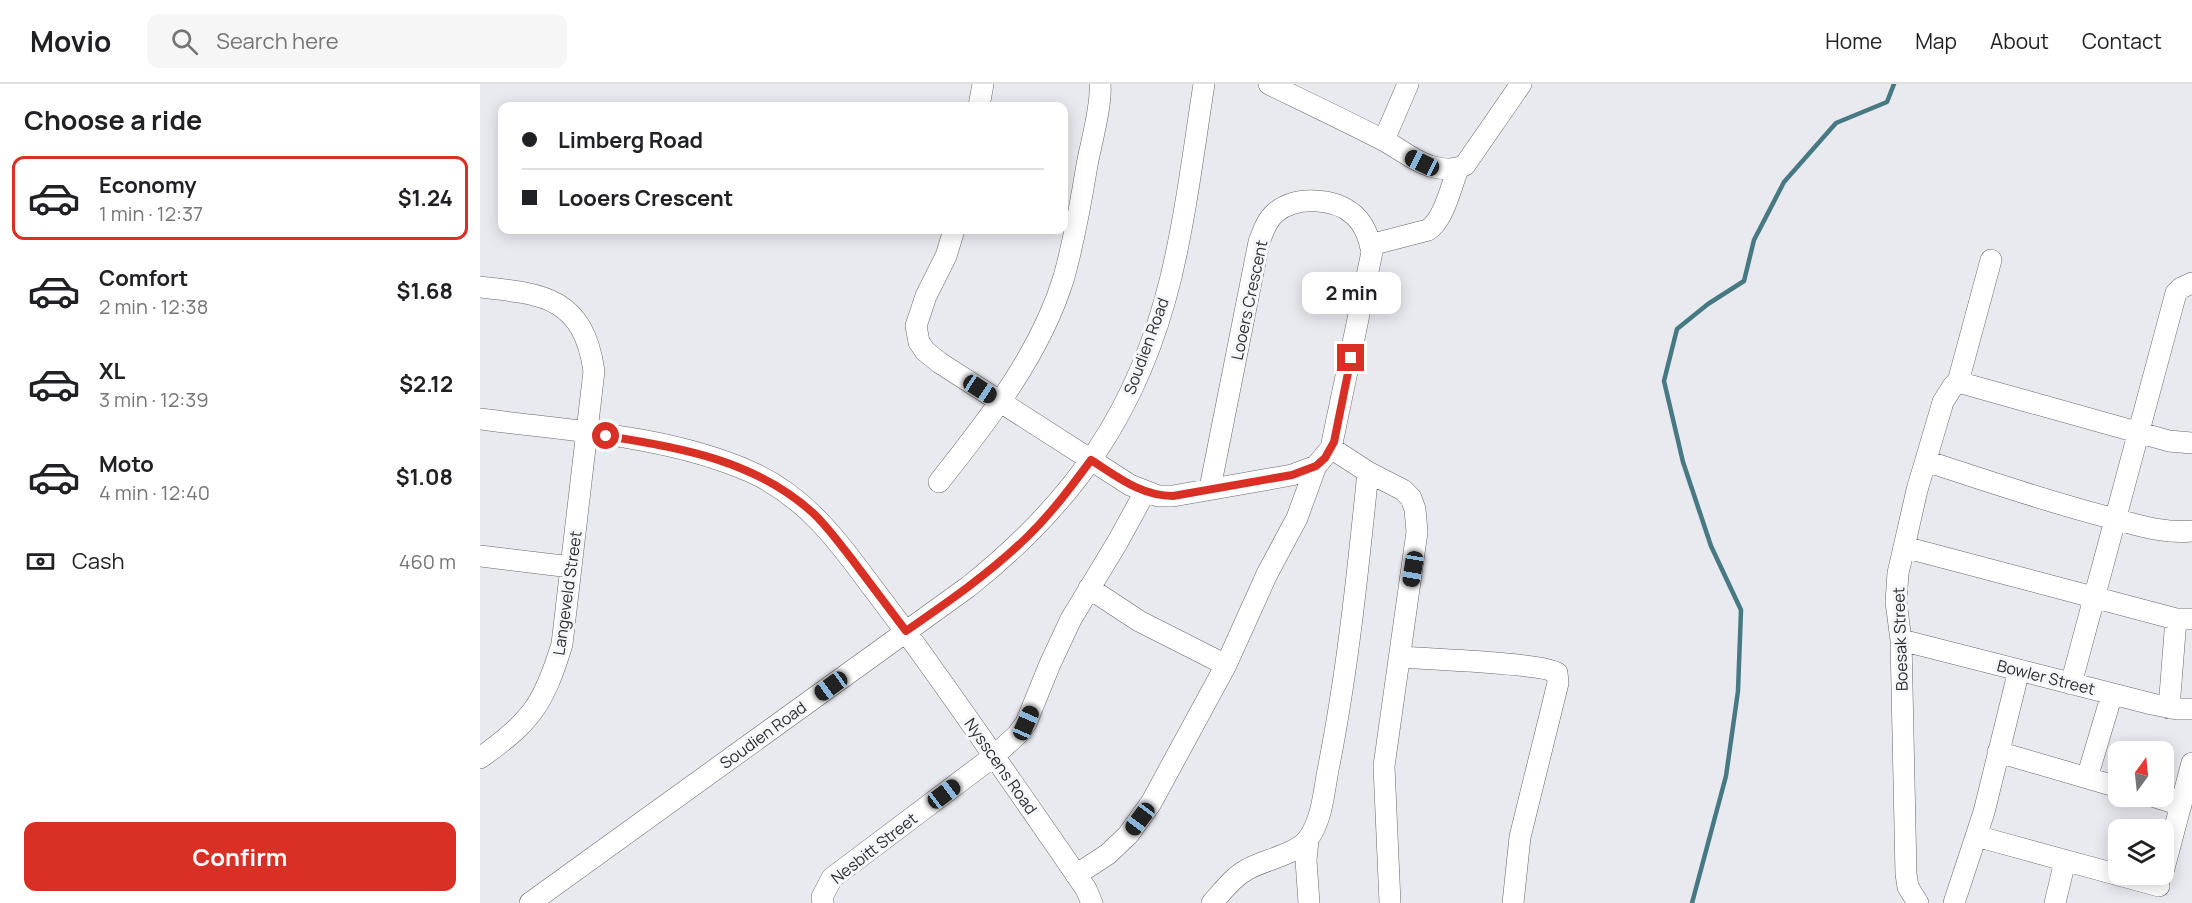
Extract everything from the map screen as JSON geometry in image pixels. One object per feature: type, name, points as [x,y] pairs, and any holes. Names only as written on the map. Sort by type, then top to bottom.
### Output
[{"type":"street","points":[[980,102],[983,84]]},
{"type":"street","points":[[939,482],[1000,402],[1022,369],[1044,327],[1064,278],[1079,213],[1101,90],[1100,84]]},
{"type":"street","name":"Soudien Road","points":[[530,903],[968,587],[1028,537],[1062,499],[1091,460],[1133,388],[1158,322],[1171,276],[1204,84]]},
{"type":"street","points":[[1269,84],[1293,89],[1422,163],[1458,169],[1465,165],[1521,84]]},
{"type":"street","points":[[1384,140],[1408,84]]},
{"type":"street","points":[[1076,875],[1108,854],[1128,835],[1151,803],[1226,665],[1267,574],[1297,518],[1316,466],[1331,448],[1372,252],[1370,245],[1428,230],[1434,226],[1441,215],[1458,169]]},
{"type":"street","name":"Looers Crescent","points":[[1210,488],[1259,242],[1267,222],[1276,213],[1292,204],[1325,201],[1353,214],[1363,226],[1370,245]]},
{"type":"street","points":[[953,234],[946,256],[918,317],[917,334],[925,351],[1000,402],[1130,485],[1158,496],[1173,496],[1292,475],[1316,466]]},
{"type":"street","name":"Boesak Street","points":[[1918,903],[1908,886],[1906,874],[1900,640],[1896,603],[1898,573],[1942,402],[1958,382],[1991,260]]},
{"type":"street","points":[[2071,684],[2176,293],[2192,283]]},
{"type":"street","name":"Langeveld Street","points":[[480,286],[515,291],[556,302],[567,310],[582,328],[590,348],[594,371],[562,644],[552,678],[545,694],[528,719],[510,736],[480,758]]},
{"type":"street","points":[[1958,382],[2169,441],[2192,443]]},
{"type":"street","name":"Nysscens Road","points":[[480,419],[662,444],[716,458],[754,474],[792,496],[813,513],[830,532],[906,631],[1076,875],[1092,903]]},
{"type":"street","points":[[1331,448],[1368,472],[1402,490],[1411,498],[1415,509],[1417,532],[1384,766],[1390,903]]},
{"type":"street","points":[[1926,461],[2116,520],[2155,530],[2179,533],[2192,531]]},
{"type":"street","points":[[1309,903],[1306,860],[1308,840],[1320,812],[1339,713],[1356,588],[1368,472]]},
{"type":"street","name":"Nesbitt Street","points":[[823,903],[822,897],[832,878],[994,756],[1017,735],[1026,723],[1071,619],[1145,492]]},
{"type":"street","points":[[1904,547],[2094,598],[2184,619],[2169,708]]},
{"type":"street","points":[[480,556],[571,567]]},
{"type":"street","points":[[1089,588],[1139,621],[1226,665]]},
{"type":"street","name":"Bowler Street","points":[[1900,640],[2169,708],[2192,709]]},
{"type":"street","points":[[1400,657],[1526,666],[1550,669],[1557,673],[1558,683],[1520,837],[1513,903]]},
{"type":"street","points":[[1954,903],[1976,836],[2019,670]]},
{"type":"street","points":[[2087,778],[2112,694]]},
{"type":"street","points":[[1998,752],[2108,784]]},
{"type":"street","points":[[2174,834],[2192,764]]},
{"type":"street","points":[[1976,836],[2108,871]]},
{"type":"street","points":[[1212,903],[1233,879],[1247,869],[1289,852],[1308,840]]},
{"type":"street","points":[[2055,903],[2065,861]]},
{"type":"waterway","points":[[1692,903],[1726,776],[1738,691],[1741,610],[1711,546],[1683,462],[1664,381],[1677,329],[1708,304],[1744,281],[1754,240],[1784,182],[1836,123],[1887,102],[1894,84]]},
{"type":"route","points":[[606,436],[662,444],[716,458],[754,474],[792,496],[813,513],[830,532],[906,631],[968,587],[1028,537],[1062,499],[1091,460],[1130,485],[1158,496],[1173,496],[1310,470],[1325,458],[1334,442],[1351,358]]}]
